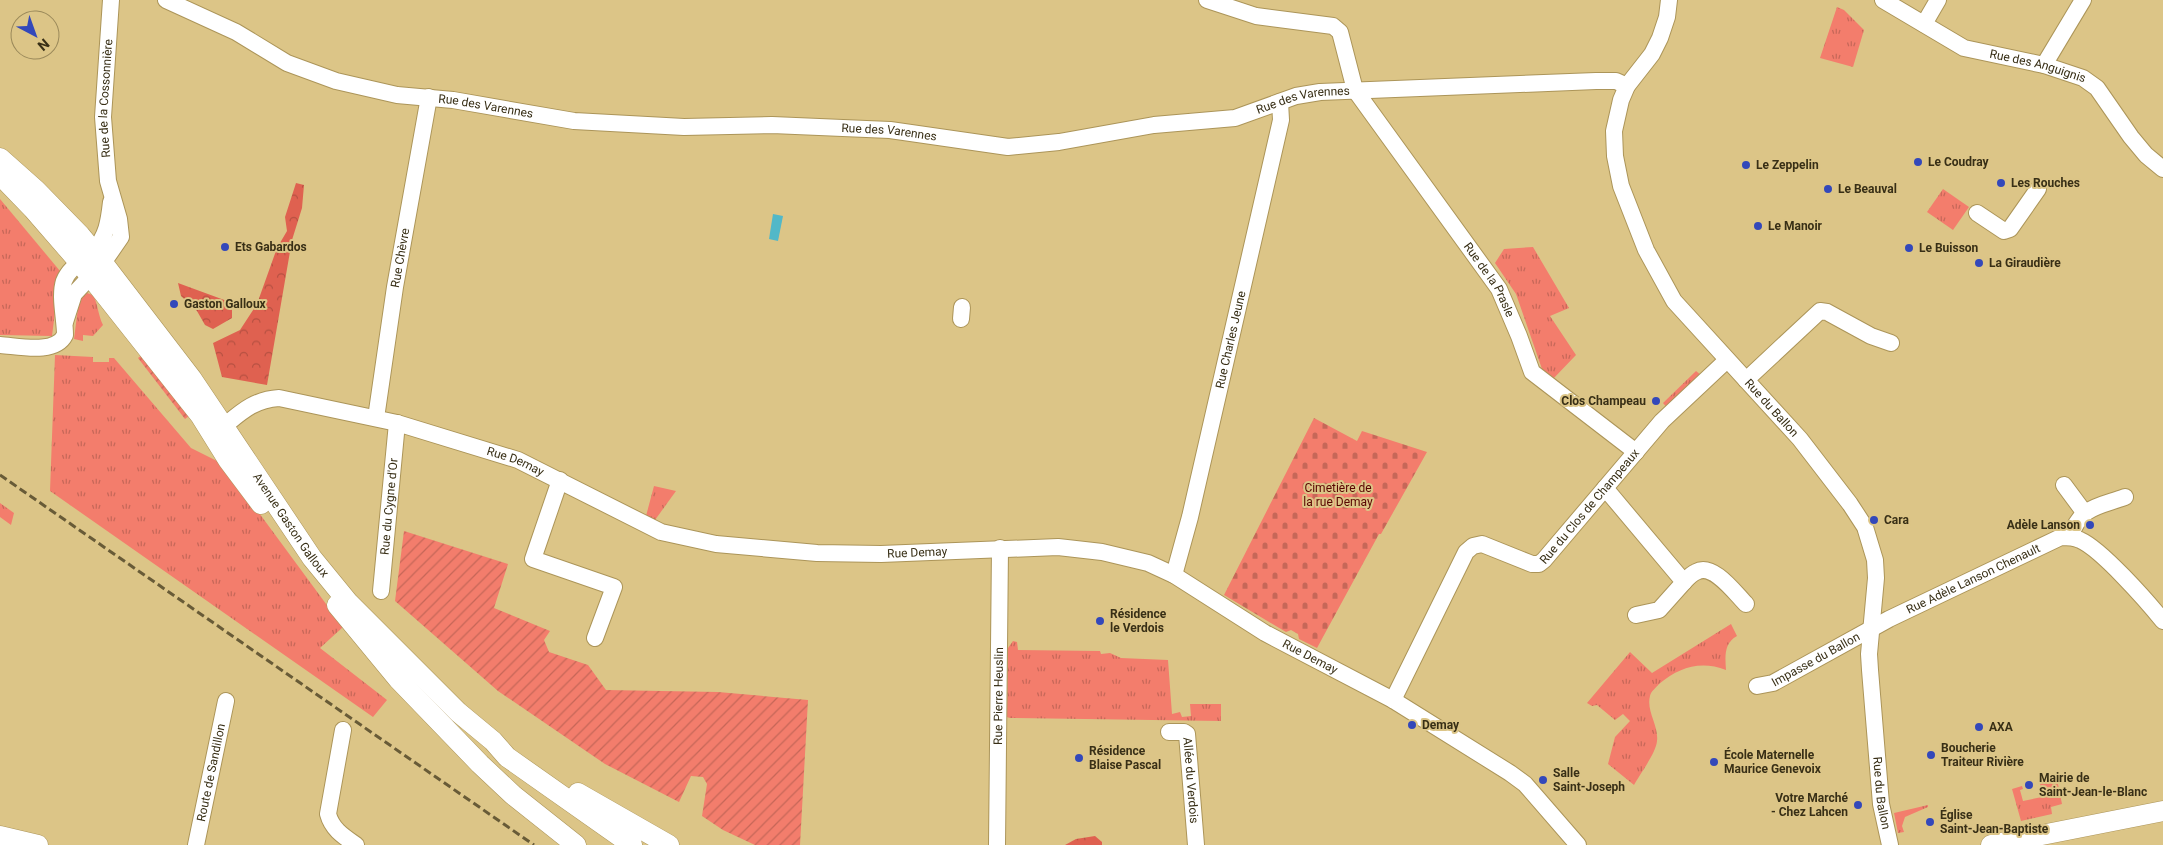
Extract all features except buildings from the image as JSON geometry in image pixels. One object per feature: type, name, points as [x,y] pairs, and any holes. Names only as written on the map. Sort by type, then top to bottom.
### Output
[{"type":"main road","name":"Avenue Gaston Galloux","points":[[0,158],[36,190],[91,263]]},
{"type":"main road","name":"Avenue Gaston Galloux","points":[[0,175],[33,209],[91,263],[169,348],[218,431],[312,558],[348,602],[458,712],[493,741],[509,759],[632,845]]},
{"type":"main road","name":"Avenue Gaston Galloux","points":[[218,431],[228,460],[326,592]]},
{"type":"main road","points":[[326,592],[428,699],[492,752],[568,787],[669,845]]},
{"type":"main road","points":[[326,592],[361,637],[398,679],[480,764],[513,795],[576,845]]},
{"type":"main road","points":[[1991,845],[2163,811]]},
{"type":"main road","points":[[0,836],[38,845]]},
{"type":"street","name":"Rue de la Cossonnière","points":[[91,263],[109,221],[112,197],[105,158],[103,117],[111,0]]},
{"type":"street","name":"Rue des Varennes","points":[[166,0],[236,32],[287,63],[336,82],[397,95],[453,100],[574,121],[684,127],[772,125],[890,130],[1008,147],[1059,142],[1154,124],[1236,118],[1296,96],[1320,92],[1596,81],[1616,81],[1627,86]]},
{"type":"street","points":[[1207,0],[1256,16],[1333,26],[1340,32],[1355,90]]},
{"type":"street","name":"Rue du Ballon","points":[[1669,0],[1667,17],[1652,54],[1627,86],[1621,100],[1614,131],[1615,156],[1621,186],[1646,250],[1674,301],[1800,439],[1865,527],[1871,542],[1875,569],[1870,670],[1881,804],[1890,845]]},
{"type":"street","name":"Rue des Anguignis","points":[[1883,0],[1964,48],[2044,65],[2082,78],[2098,88],[2131,137],[2146,155],[2163,169]]},
{"type":"street","points":[[1924,24],[1938,0]]},
{"type":"street","points":[[2044,65],[2083,0]]},
{"type":"street","name":"Rue de la Prasle","points":[[1355,90],[1499,289],[1532,372],[1636,452]]},
{"type":"street","name":"Rue Chèvre","points":[[376,418],[395,287],[429,98]]},
{"type":"street","name":"Rue Charles Jeune","points":[[1174,575],[1192,508],[1279,129],[1281,120],[1280,102]]},
{"type":"street","points":[[1977,213],[2004,231],[2010,229],[2038,189]]},
{"type":"street","points":[[0,345],[53,346],[64,338],[65,322],[62,289],[64,279],[91,263]]},
{"type":"street","points":[[1746,380],[1820,310],[1891,344]]},
{"type":"street","name":"Rue du Clos de Champeaux","points":[[1393,700],[1466,552],[1473,546],[1482,544],[1532,564],[1539,564],[1662,421],[1727,360]]},
{"type":"street","name":"Rue Demay","points":[[218,431],[248,407],[264,399],[279,398],[376,418],[518,460],[661,532],[716,544],[818,553],[872,554],[1058,547],[1102,552],[1148,563],[1174,575],[1265,633],[1393,700],[1525,784],[1574,843]]},
{"type":"street","name":"Rue du Cygne d'Or","points":[[381,591],[397,423]]},
{"type":"street","points":[[560,480],[533,559],[614,587],[595,638]]},
{"type":"street","points":[[2064,485],[2084,512]]},
{"type":"street","points":[[1605,488],[1684,582]]},
{"type":"street","points":[[2125,497],[2084,512],[2077,520],[2070,536],[2081,540],[2098,553],[2163,621]]},
{"type":"street","name":"Rue Adèle Lanson Chenault","points":[[1872,629],[2052,540],[2070,536]]},
{"type":"street","name":"Rue Pierre Heuslin","points":[[997,845],[1000,548]]},
{"type":"street","points":[[1636,615],[1658,610],[1684,582],[1696,572],[1705,569],[1714,572],[1746,604]]},
{"type":"street","name":"Impasse du Ballon","points":[[1757,686],[1773,683],[1872,629]]},
{"type":"street","name":"Route de Sandillon","points":[[196,845],[226,702]]},
{"type":"street","points":[[343,730],[328,814],[331,823],[338,832],[356,845]]},
{"type":"street","name":"Allée du Verdois","points":[[1169,732],[1184,732],[1187,734],[1196,845]]},
{"type":"green space","points":[[1837,7],[1844,10],[1864,30],[1853,67],[1820,58]]},
{"type":"green space","points":[[296,183],[304,185],[302,208],[292,240],[267,385],[222,377],[213,343],[240,330],[257,304],[277,248],[287,231],[285,217]]},
{"type":"green space","points":[[1943,189],[1969,207],[1953,230],[1927,212]]},
{"type":"green space","points":[[0,199],[60,271],[52,336],[0,335]]},
{"type":"green space","points":[[1533,247],[1569,308],[1550,316],[1576,355],[1553,379],[1542,369],[1516,294],[1495,263],[1504,249]]},
{"type":"green space","points":[[178,283],[227,301],[232,310],[232,318],[213,329],[205,325],[197,311],[181,296]]},
{"type":"green space","points":[[87,293],[93,295],[103,325],[93,336],[83,335],[83,341],[74,339],[79,300]]},
{"type":"green space","points":[[143,354],[189,416],[185,419],[138,358]]},
{"type":"green space","points":[[55,355],[93,357],[93,362],[109,362],[109,358],[114,358],[191,448],[223,464],[343,627],[320,648],[387,700],[373,717],[50,491]]},
{"type":"green space","points":[[1696,371],[1701,375],[1668,409],[1663,403]]},
{"type":"green space","name":"Cimetière de la rue Demay","points":[[1314,418],[1357,441],[1362,431],[1427,452],[1381,534],[1379,534],[1317,648],[1299,639],[1298,634],[1291,630],[1286,632],[1224,595]]},
{"type":"green space","points":[[654,486],[676,491],[655,520],[646,516]]},
{"type":"green space","points":[[0,503],[14,513],[11,525],[0,517]]},
{"type":"green space","points":[[404,531],[508,564],[494,608],[550,631],[544,640],[549,652],[588,665],[606,690],[718,692],[808,700],[800,845],[755,845],[723,830],[702,816],[707,784],[703,777],[691,776],[679,802],[605,764],[498,691],[395,601]]},
{"type":"green space","points":[[1731,624],[1737,636],[1728,646],[1726,670],[1708,666],[1682,669],[1659,684],[1651,693],[1649,702],[1657,741],[1651,757],[1634,785],[1608,764],[1615,737],[1630,721],[1623,714],[1615,720],[1597,705],[1592,706],[1587,703],[1630,652],[1652,673]]},
{"type":"green space","points":[[1013,641],[1017,642],[1018,650],[1100,651],[1101,654],[1110,653],[1121,658],[1168,660],[1172,714],[1180,712],[1182,717],[1191,716],[1190,704],[1221,704],[1221,721],[1007,717],[1008,648]]},
{"type":"green space","points":[[2057,779],[2062,804],[2051,807],[2052,814],[2021,821],[2012,789],[2022,786],[2023,789],[2020,790],[2023,801],[2042,797],[2040,783]]},
{"type":"green space","points":[[1928,805],[1928,807],[1905,817],[1902,826],[1904,832],[1898,833],[1894,813]]},
{"type":"green space","points":[[1095,836],[1102,842],[1102,845],[1065,845],[1076,839]]},
{"type":"water","points":[[773,214],[783,216],[778,241],[769,239]]},
{"type":"railway","points":[[0,475],[534,845]]},
{"type":"place","name":"Le Coudray","points":[[1918,162]]},
{"type":"place","name":"Le Zeppelin","points":[[1746,165]]},
{"type":"place","name":"Les Rouches","points":[[2001,183]]},
{"type":"place","name":"Le Beauval","points":[[1828,189]]},
{"type":"place","name":"Le Manoir","points":[[1758,226]]},
{"type":"place","name":"Ets Gabardos","points":[[225,247]]},
{"type":"place","name":"Le Buisson","points":[[1909,248]]},
{"type":"place","name":"La Giraudière","points":[[1979,263]]},
{"type":"place","name":"Gaston Galloux","points":[[174,304]]},
{"type":"place","name":"Clos Champeau","points":[[1656,401]]},
{"type":"place","name":"Cara","points":[[1874,520]]},
{"type":"place","name":"Adèle Lanson","points":[[2090,525]]},
{"type":"place","name":"Résidence le Verdois","points":[[1100,621]]},
{"type":"place","name":"Demay","points":[[1412,725]]},
{"type":"place","name":"AXA","points":[[1979,727]]},
{"type":"place","name":"Boucherie Traiteur Rivière","points":[[1931,755]]},
{"type":"place","name":"Résidence Blaise Pascal","points":[[1079,758]]},
{"type":"place","name":"École Maternelle Maurice Genevoix","points":[[1714,762]]},
{"type":"place","name":"Salle Saint-Joseph","points":[[1543,780]]},
{"type":"place","name":"Mairie de Saint-Jean-le-Blanc","points":[[2029,785]]},
{"type":"place","name":"Votre Marché - Chez Lahcen","points":[[1858,805]]},
{"type":"place","name":"Église Saint-Jean-Baptiste","points":[[1930,822]]}]
